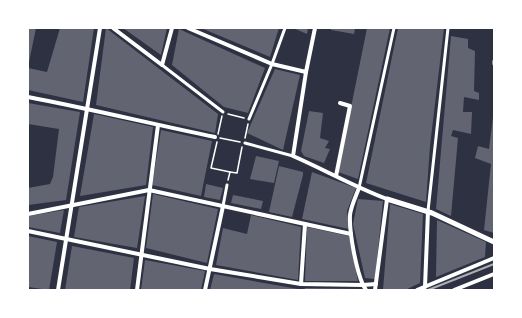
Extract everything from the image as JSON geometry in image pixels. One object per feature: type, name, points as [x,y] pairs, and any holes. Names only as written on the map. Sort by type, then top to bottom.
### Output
[{"type":"street","points":[[58,290],[100,28]]},
{"type":"street","points":[[113,28],[223,112]]},
{"type":"street","points":[[162,65],[172,28]]},
{"type":"street","points":[[188,28],[272,64],[306,72]]},
{"type":"street","points":[[249,119],[272,64],[284,28]]},
{"type":"street","points":[[293,156],[306,72],[315,28]]},
{"type":"street","points":[[366,290],[357,267],[351,234],[350,214],[359,188],[394,28]]},
{"type":"street","points":[[425,287],[428,211],[448,28]]},
{"type":"street","points":[[28,97],[87,108],[216,138]]},
{"type":"street","points":[[336,176],[350,106],[340,103]]},
{"type":"street","points":[[137,290],[158,125]]},
{"type":"street","points":[[244,143],[293,156],[359,188],[387,199],[428,211],[494,242]]},
{"type":"street","points":[[205,290],[227,186]]},
{"type":"street","points":[[28,214],[71,204],[149,190],[351,234]]},
{"type":"street","points":[[375,290],[387,199]]},
{"type":"street","points":[[301,290],[305,224]]},
{"type":"street","points":[[28,231],[210,269],[301,284],[376,284]]},
{"type":"street","points":[[417,290],[494,258]]},
{"type":"street","points":[[454,290],[494,274]]},
{"type":"path","points":[[223,112],[249,119],[237,173],[211,168],[216,138],[223,112]]},
{"type":"path","points":[[216,138],[244,143]]},
{"type":"path","points":[[227,186],[230,172]]},
{"type":"building","points":[[28,28],[36,28],[29,62],[28,62]]},
{"type":"building","points":[[60,28],[94,28],[83,102],[28,90],[28,68],[47,72]]},
{"type":"building","points":[[106,28],[218,114],[215,133],[96,105]]},
{"type":"building","points":[[123,28],[167,28],[161,55]]},
{"type":"building","points":[[201,28],[279,28],[270,57]]},
{"type":"building","points":[[293,28],[308,28],[307,34]]},
{"type":"building","points":[[331,28],[355,28],[354,34],[331,30]]},
{"type":"building","points":[[367,28],[390,28],[358,179],[338,172]]},
{"type":"building","points":[[398,28],[444,28],[430,146],[426,202],[366,183]]},
{"type":"building","points":[[179,29],[265,68],[248,113],[224,107],[172,65]]},
{"type":"building","points":[[451,36],[468,39],[468,48],[475,51],[474,91],[479,93],[479,100],[464,97],[463,112],[472,112],[471,134],[453,130],[451,136],[458,138],[451,216],[436,209]]},
{"type":"building","points":[[275,69],[300,75],[283,150],[247,133]]},
{"type":"building","points":[[28,103],[80,112],[66,200],[28,205],[28,188],[50,184],[53,177],[59,129],[28,124]]},
{"type":"building","points":[[309,111],[323,113],[320,138],[329,141],[325,148],[330,149],[324,163],[304,156],[301,151]]},
{"type":"building","points":[[94,114],[153,127],[146,185],[80,196]]},
{"type":"building","points":[[493,117],[494,233],[484,230],[491,164],[475,158],[478,146],[489,149]]},
{"type":"building","points":[[161,130],[212,141],[201,196],[152,185]]},
{"type":"building","points":[[256,156],[279,161],[274,183],[250,179]]},
{"type":"building","points":[[279,166],[303,172],[292,217],[269,212]]},
{"type":"building","points":[[312,172],[356,188],[347,211],[349,229],[302,219]]},
{"type":"building","points":[[206,184],[223,188],[220,200],[204,197]]},
{"type":"building","points":[[153,194],[218,209],[207,263],[146,248]]},
{"type":"building","points":[[233,195],[263,201],[261,209],[231,203]]},
{"type":"building","points":[[145,196],[137,248],[74,237],[79,207]]},
{"type":"building","points":[[358,199],[383,201],[375,279],[365,278],[353,224]]},
{"type":"building","points":[[390,204],[423,214],[420,283],[405,290],[383,290]]},
{"type":"building","points":[[64,210],[60,233],[28,227],[28,216]]},
{"type":"building","points":[[251,215],[301,227],[298,280],[216,265],[223,228],[247,234]]},
{"type":"building","points":[[437,220],[486,242],[485,257],[436,277]]},
{"type":"building","points":[[307,227],[349,236],[358,281],[305,281]]},
{"type":"building","points":[[28,236],[57,242],[49,290],[28,287]]},
{"type":"building","points":[[72,246],[134,258],[130,290],[65,290]]},
{"type":"building","points":[[145,260],[205,271],[201,290],[141,290]]},
{"type":"building","points":[[214,274],[298,289],[298,290],[210,290]]},
{"type":"building","points":[[305,288],[362,289],[363,290],[304,290]]},
{"type":"railway","points":[[428,290],[494,264]]}]
